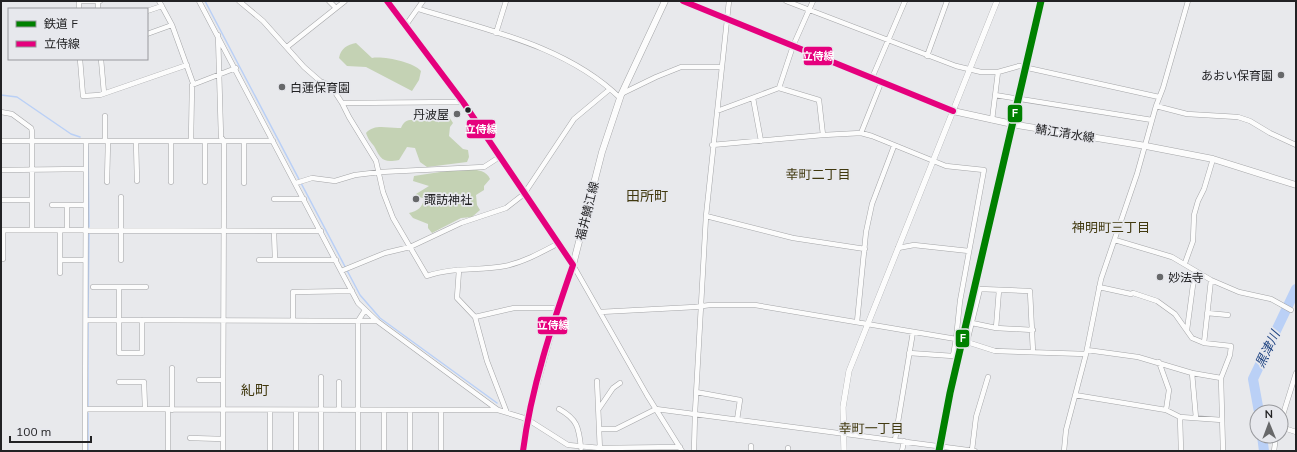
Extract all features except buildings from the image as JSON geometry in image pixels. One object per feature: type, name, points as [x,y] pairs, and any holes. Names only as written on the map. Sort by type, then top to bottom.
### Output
[{"type":"main road","name":"福井鯖江線","points":[[523,451],[527,419],[573,265],[602,152],[620,96],[665,1]]},
{"type":"main road","name":"鯖江清水線","points":[[683,1],[953,112],[1213,159],[1296,185]]},
{"type":"street","points":[[79,1],[99,1]]},
{"type":"street","points":[[159,1],[172,25],[193,84],[191,141]]},
{"type":"street","points":[[200,1],[273,141],[299,182],[304,199],[336,260],[345,270],[352,291],[365,310],[377,321],[498,410],[527,419],[568,445],[600,450],[681,449]]},
{"type":"street","points":[[239,1],[263,21],[304,67],[320,81],[331,86],[376,160],[380,172],[383,192],[393,218],[427,276],[441,271],[514,263],[535,256],[559,243]]},
{"type":"street","points":[[329,1],[336,8]]},
{"type":"street","points":[[287,47],[345,1]]},
{"type":"street","points":[[387,1],[463,102],[559,243],[681,449]]},
{"type":"street","points":[[406,25],[419,9],[423,1]]},
{"type":"street","points":[[496,33],[506,1]]},
{"type":"street","points":[[694,451],[706,216],[712,145],[730,1]]},
{"type":"street","points":[[786,1],[927,56],[968,70],[998,72],[1019,66],[1159,97]]},
{"type":"street","points":[[779,88],[793,46],[813,1]]},
{"type":"street","points":[[872,78],[904,1]]},
{"type":"street","points":[[927,56],[947,1]]},
{"type":"street","points":[[844,451],[845,384],[932,161],[953,112],[968,70],[997,1]]},
{"type":"street","points":[[1064,451],[1066,430],[1087,352],[1099,287],[1146,146],[1156,106],[1163,88],[1188,1]]},
{"type":"street","points":[[148,11],[162,6]]},
{"type":"street","points":[[419,9],[496,33],[555,54],[583,70],[620,96],[656,77],[681,67],[722,67]]},
{"type":"street","points":[[148,34],[172,25]]},
{"type":"street","points":[[218,33],[221,137],[224,141],[223,451]]},
{"type":"street","points":[[80,60],[83,96],[104,93],[186,65]]},
{"type":"street","points":[[101,60],[104,93]]},
{"type":"street","points":[[193,84],[236,68]]},
{"type":"street","points":[[992,120],[998,72]]},
{"type":"street","points":[[861,133],[882,83]]},
{"type":"street","points":[[717,111],[779,88],[819,100],[823,134]]},
{"type":"street","points":[[345,270],[385,253],[410,247],[461,223],[506,208],[525,193],[574,119],[610,89]]},
{"type":"street","points":[[995,95],[1152,120]]},
{"type":"street","points":[[753,98],[761,141]]},
{"type":"street","points":[[342,103],[463,102]]},
{"type":"street","points":[[1156,106],[1187,114],[1238,117],[1250,121],[1270,133],[1296,145]]},
{"type":"street","points":[[1,112],[12,114],[31,128],[33,170],[32,230]]},
{"type":"street","points":[[105,116],[107,182]]},
{"type":"street","points":[[712,145],[823,134],[861,133],[946,166],[984,170],[969,250],[953,356],[909,353]]},
{"type":"street","points":[[1,141],[273,141]]},
{"type":"street","points":[[85,451],[86,141]]},
{"type":"street","points":[[136,141],[137,181]]},
{"type":"street","points":[[170,141],[171,182]]},
{"type":"street","points":[[205,141],[205,182]]},
{"type":"street","points":[[244,141],[244,183]]},
{"type":"street","points":[[857,322],[865,249],[872,204],[894,146]]},
{"type":"street","points":[[299,182],[312,178],[335,181],[355,175],[380,172],[484,167],[501,156]]},
{"type":"street","points":[[1185,264],[1193,241],[1193,226],[1198,201],[1213,159]]},
{"type":"street","points":[[1,170],[85,169]]},
{"type":"street","points":[[121,196],[121,260]]},
{"type":"street","points":[[274,199],[304,199]]},
{"type":"street","points":[[1,200],[32,200]]},
{"type":"street","points":[[52,205],[85,205]]},
{"type":"street","points":[[66,230],[67,205]]},
{"type":"street","points":[[706,216],[793,238],[865,249]]},
{"type":"street","points":[[1,259],[3,259],[2,230],[321,230]]},
{"type":"street","points":[[60,230],[60,273]]},
{"type":"street","points":[[274,230],[275,260]]},
{"type":"street","points":[[1115,240],[1172,257],[1211,280],[1239,292],[1271,299],[1291,310]]},
{"type":"street","points":[[898,248],[914,245],[969,250]]},
{"type":"street","points":[[60,260],[85,260]]},
{"type":"street","points":[[259,260],[336,260]]},
{"type":"street","points":[[459,270],[457,298],[475,317],[487,361],[507,413]]},
{"type":"street","points":[[1187,330],[1193,285],[1197,272]]},
{"type":"street","points":[[1204,342],[1211,280]]},
{"type":"street","points":[[92,287],[146,287]]},
{"type":"street","points":[[119,287],[119,353],[142,353],[142,320]]},
{"type":"street","points":[[1099,287],[1131,294],[1134,293],[1157,301],[1175,314],[1192,338],[1204,342],[1231,346],[1230,355],[1221,378],[1223,451]]},
{"type":"street","points":[[1033,352],[1030,291],[980,289],[967,342],[995,351],[1033,352],[1087,352],[1159,362],[1192,373],[1221,378]]},
{"type":"street","points":[[996,328],[998,290]]},
{"type":"street","points":[[293,320],[293,292],[352,291]]},
{"type":"street","points":[[600,312],[710,305],[755,304],[956,339]]},
{"type":"street","points":[[475,317],[514,308],[559,308]]},
{"type":"street","points":[[358,451],[358,321],[365,310]]},
{"type":"street","points":[[1207,313],[1228,315]]},
{"type":"street","points":[[86,320],[377,321]]},
{"type":"street","points":[[972,323],[996,328],[1033,330]]},
{"type":"street","points":[[895,440],[913,332]]},
{"type":"street","points":[[1159,362],[1169,390],[1166,410]]},
{"type":"street","points":[[168,450],[172,368]]},
{"type":"street","points":[[1192,373],[1196,418]]},
{"type":"street","points":[[1286,404],[1296,373]]},
{"type":"street","points":[[321,377],[321,451]]},
{"type":"street","points":[[599,429],[616,429],[656,409],[695,416],[935,445],[942,449],[974,451],[976,417],[988,377]]},
{"type":"street","points":[[199,380],[223,380]]},
{"type":"street","points":[[596,381],[600,450]]},
{"type":"street","points":[[119,382],[144,382],[145,409]]},
{"type":"street","points":[[339,382],[339,410]]},
{"type":"street","points":[[598,410],[613,388],[620,383]]},
{"type":"street","points":[[696,392],[740,400],[737,420]]},
{"type":"street","points":[[1075,396],[1166,410],[1180,417],[1222,420]]},
{"type":"street","points":[[86,409],[498,410]]},
{"type":"street","points":[[559,409],[570,415],[577,424],[581,448]]},
{"type":"street","points":[[270,410],[270,451]]},
{"type":"street","points":[[296,410],[296,451]]},
{"type":"street","points":[[384,410],[384,451]]},
{"type":"street","points":[[410,410],[410,451]]},
{"type":"street","points":[[441,410],[441,451]]},
{"type":"street","points":[[1180,417],[1180,451]]},
{"type":"street","points":[[190,438],[223,439]]},
{"type":"street","points":[[902,451],[904,441]]},
{"type":"street","points":[[934,451],[935,445]]},
{"type":"green space","points":[[356,43],[372,58],[398,60],[412,65],[421,71],[419,80],[412,91],[366,67],[347,66],[339,58],[341,52],[350,45]]},
{"type":"green space","points":[[440,109],[444,109],[453,123],[450,127],[449,136],[463,149],[468,150],[469,157],[467,162],[427,167],[420,162],[415,148],[407,147],[399,160],[385,160],[378,154],[366,133],[378,127],[401,128],[405,122],[408,121],[425,121],[436,118]]},
{"type":"green space","points":[[453,170],[479,170],[484,172],[490,179],[484,186],[484,190],[476,195],[477,205],[480,210],[472,217],[461,218],[432,233],[428,228],[428,224],[413,218],[409,213],[421,207],[424,198],[417,197],[416,194],[429,186],[413,181],[414,176]]},
{"type":"waterway","points":[[205,1],[360,295],[380,318],[497,403]]},
{"type":"waterway","points":[[1,95],[17,97],[71,134],[80,137]]},
{"type":"waterway","points":[[88,146],[89,227]]},
{"type":"waterway","points":[[88,317],[89,234]]},
{"type":"waterway","name":"黒津川","points":[[1258,404],[1253,379],[1296,289]]},
{"type":"waterway","points":[[88,323],[88,406]]},
{"type":"waterway","points":[[88,413],[88,451]]},
{"type":"waterway","name":"黒津川","points":[[1263,444],[1264,451]]},
{"type":"rail line","name":"F","points":[[939,451],[950,393],[1041,1]]},
{"type":"transit line","name":"立侍線","points":[[387,1],[463,102],[573,265],[543,357],[531,404],[523,451]]},
{"type":"transit line","name":"立侍線","points":[[683,1],[953,111]]},
{"type":"place","name":"あおい保育園","points":[[1281,75]]},
{"type":"place","name":"白蓮保育園","points":[[282,87]]},
{"type":"place","name":"丹波屋","points":[[457,114]]},
{"type":"place","name":"諏訪神社","points":[[416,199]]},
{"type":"place","name":"妙法寺","points":[[1160,277]]},
{"type":"district","name":"幸町二丁目","points":[[818,174]]},
{"type":"district","name":"田所町","points":[[647,196]]},
{"type":"district","name":"神明町三丁目","points":[[1111,227]]},
{"type":"district","name":"糺町","points":[[255,390]]},
{"type":"district","name":"幸町一丁目","points":[[871,428]]}]
